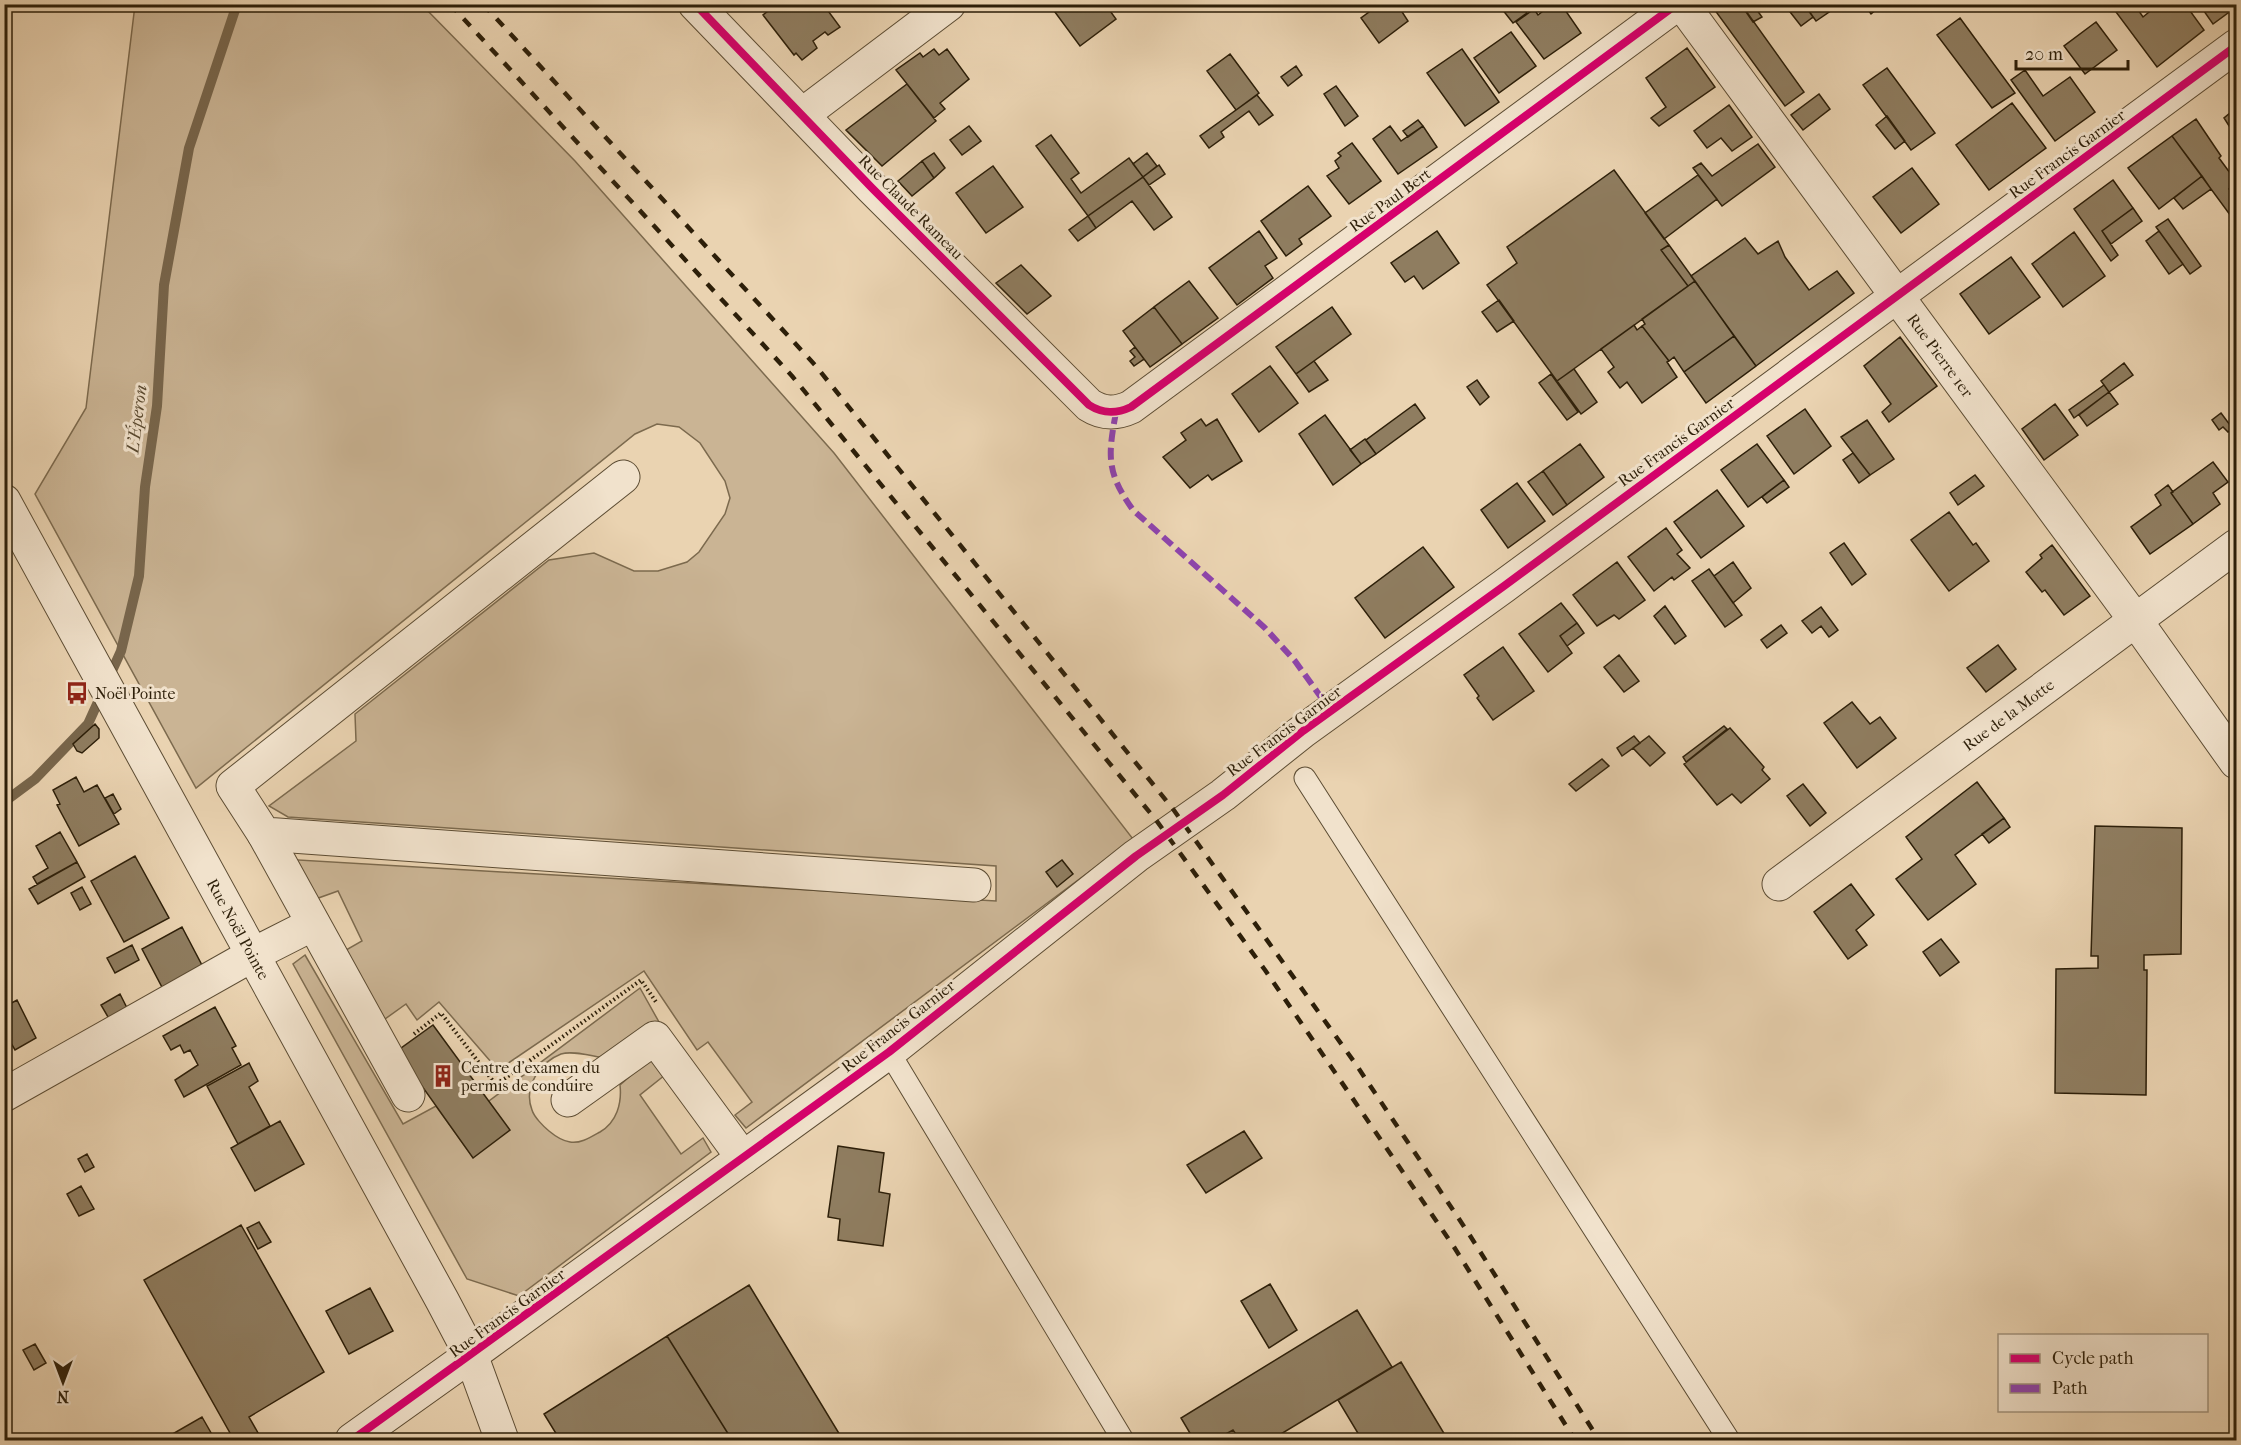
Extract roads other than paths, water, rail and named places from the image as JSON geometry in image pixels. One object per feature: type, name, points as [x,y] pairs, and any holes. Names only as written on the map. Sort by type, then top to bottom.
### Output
[{"type":"street","name":"Rue Claude Rameau","points":[[695,4],[1089,405],[1105,412],[1116,412]]},
{"type":"street","points":[[802,115],[949,4]]},
{"type":"street","name":"Rue Paul Bert","points":[[1116,412],[1131,407],[1677,4]]},
{"type":"street","name":"Rue Pierre 1er","points":[[1682,4],[2136,621],[2236,762]]},
{"type":"street","name":"Rue Francis Garnier","points":[[352,1440],[889,1052],[1136,856],[1223,795],[1303,731],[2236,46]]},
{"type":"street","points":[[408,1095],[264,834],[233,786],[623,477]]},
{"type":"street","name":"Rue Noël Pointe","points":[[4,501],[254,954],[471,1355],[502,1440]]},
{"type":"street","name":"Rue de la Motte","points":[[1779,884],[2236,546]]},
{"type":"street","points":[[264,834],[974,885]]},
{"type":"street","points":[[4,1095],[254,954],[313,924]]},
{"type":"street","points":[[568,1100],[655,1038],[743,1158]]},
{"type":"lane","points":[[1305,778],[1729,1440]]},
{"type":"lane","points":[[889,1052],[1123,1440]]},
{"type":"waterway","name":"L'Éperon","points":[[4,802],[35,779],[88,724],[121,651],[139,576],[145,487],[157,406],[164,285],[189,148],[237,4]]},
{"type":"railway","points":[[450,4],[792,376],[1156,820],[1265,970],[1454,1247],[1575,1440]]},
{"type":"railway","points":[[483,4],[815,365],[1173,809],[1355,1063],[1469,1234],[1599,1440]]},
{"type":"place","name":"Noël Pointe","points":[[77,693]]},
{"type":"place","name":"Centre d'examen du permis de conduire","points":[[443,1076]]}]
